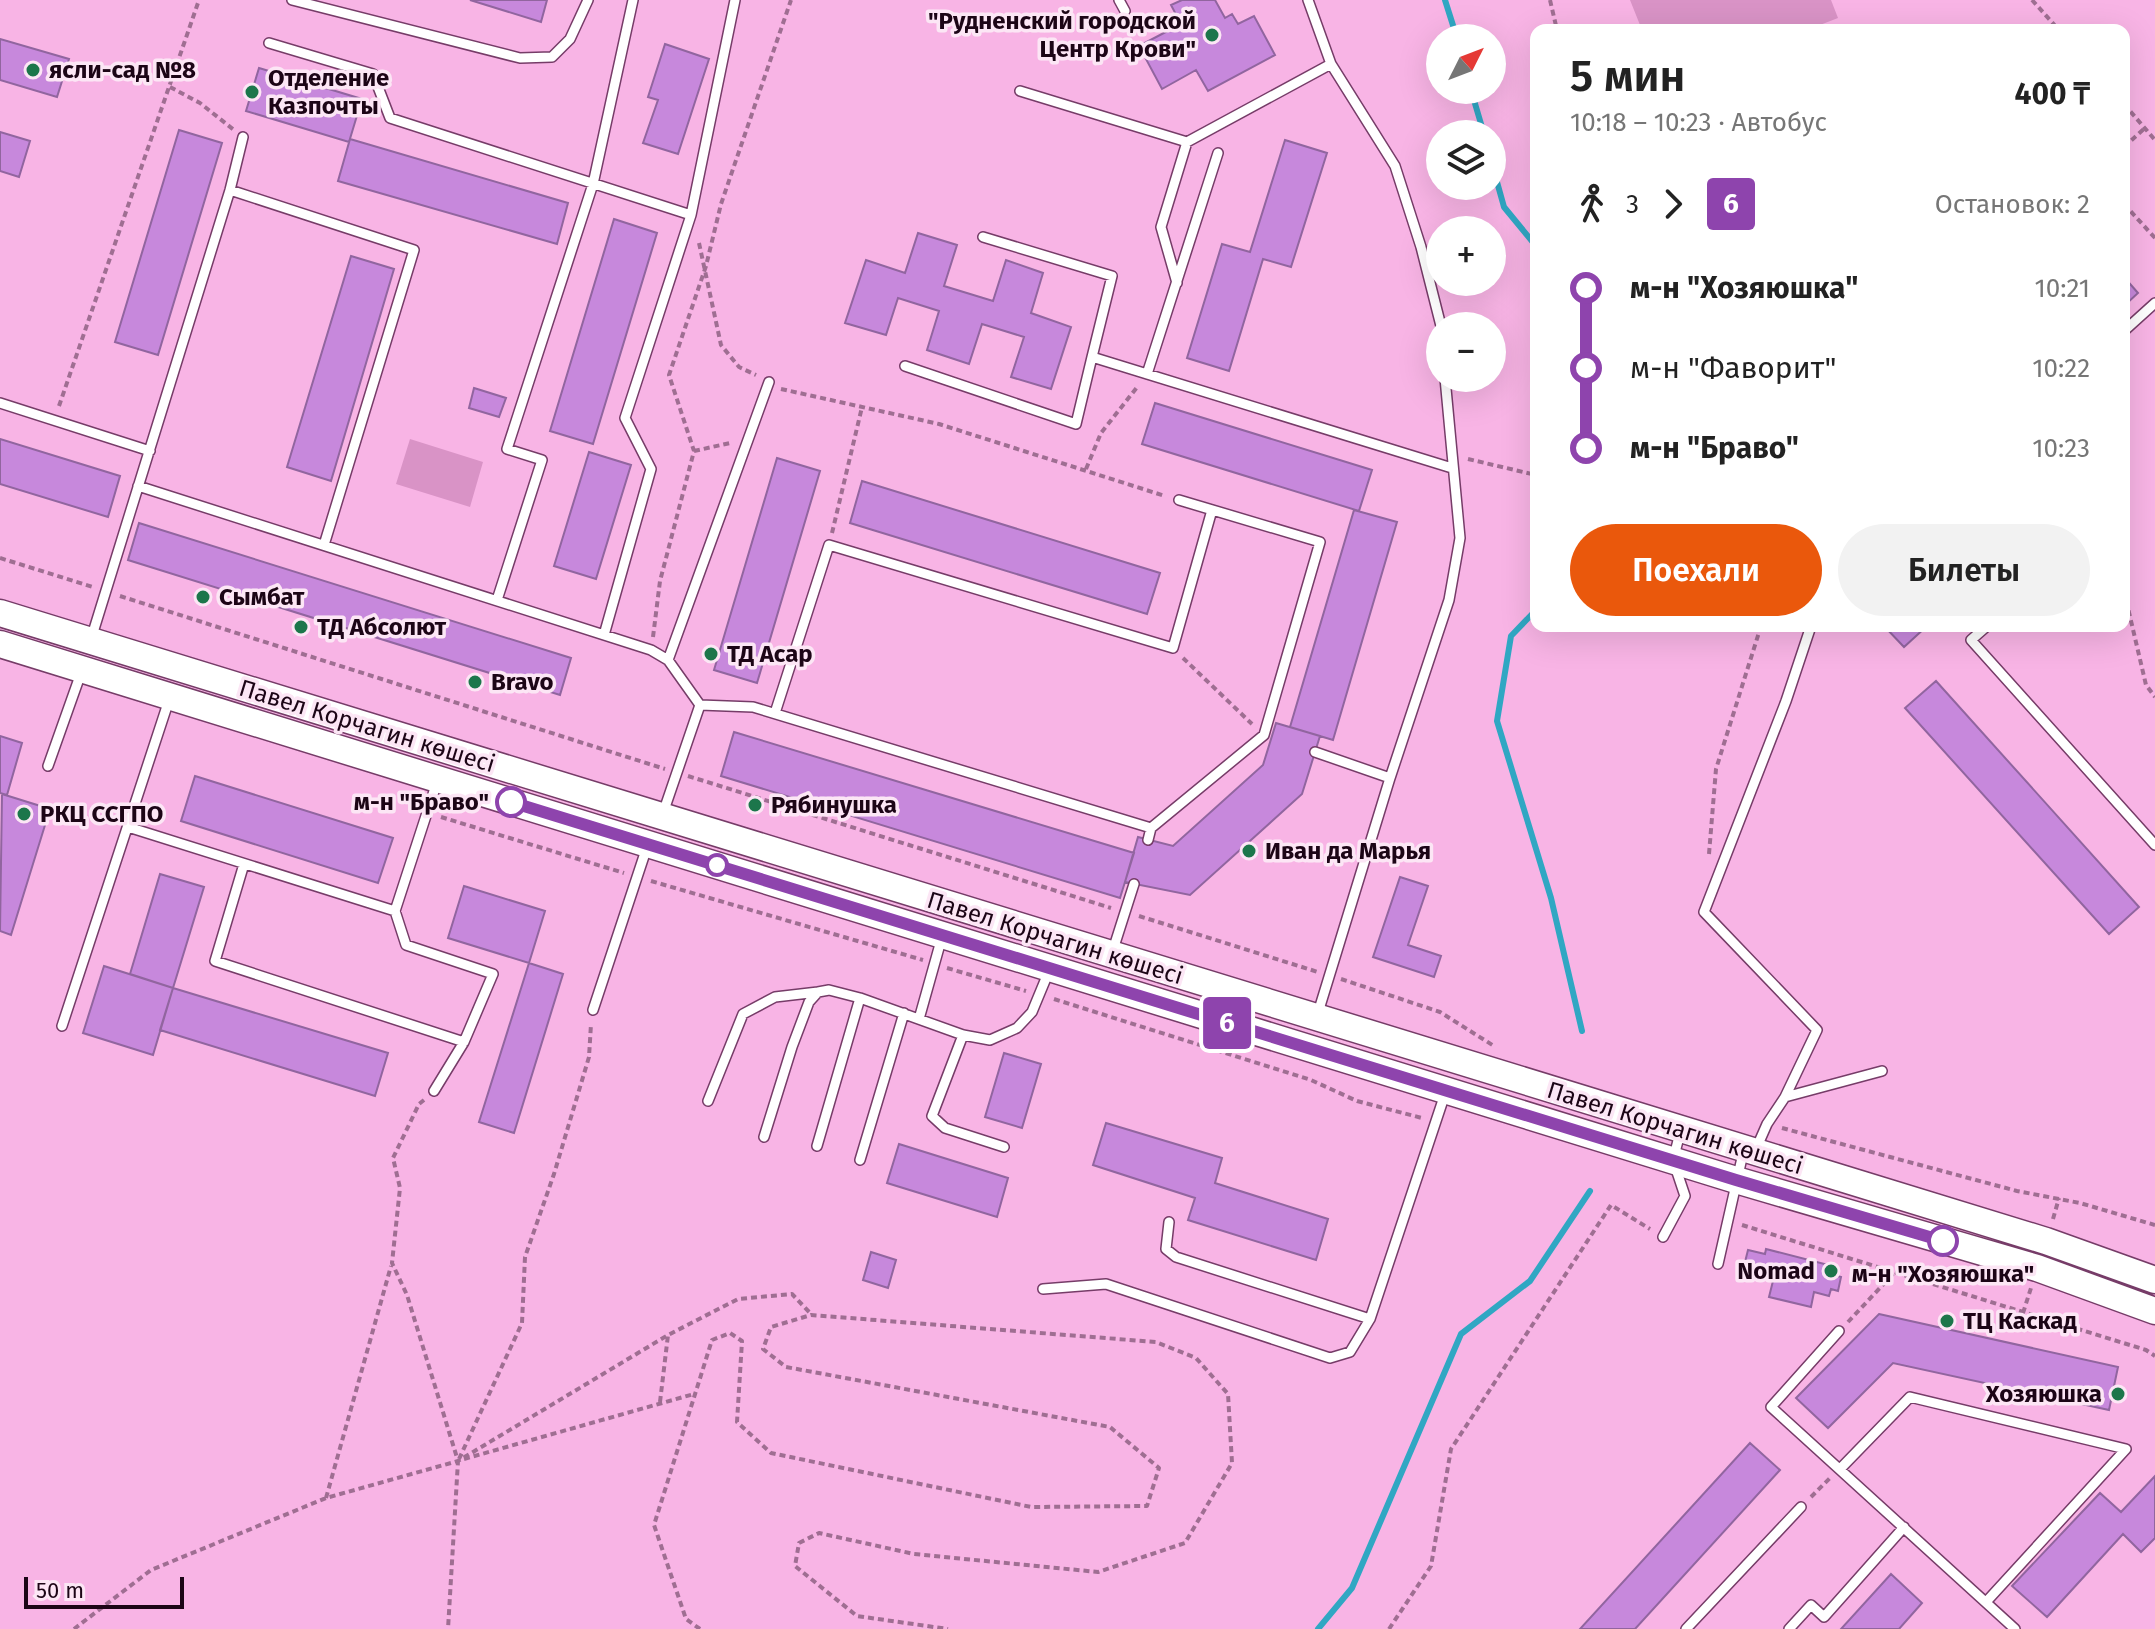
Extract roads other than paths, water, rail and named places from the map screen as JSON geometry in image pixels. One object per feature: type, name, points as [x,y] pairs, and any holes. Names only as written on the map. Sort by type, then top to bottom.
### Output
[{"type":"street","name":"Павел Корчагин көшесі","points":[[0,613],[2046,1241],[2155,1280]]},
{"type":"street","name":"Павел Корчагин көшесі","points":[[0,644],[1736,1180],[2037,1268],[2155,1311]]},
{"type":"street","points":[[438,779],[446,750]]},
{"type":"street","points":[[892,919],[900,890]]},
{"type":"lane","points":[[292,0],[520,58],[552,57],[570,39],[588,0]]},
{"type":"lane","points":[[497,600],[542,460],[507,449],[593,184],[633,0]]},
{"type":"lane","points":[[604,635],[651,469],[625,418],[691,215],[735,0]]},
{"type":"lane","points":[[1119,0],[1125,11]]},
{"type":"lane","points":[[1308,0],[1331,64],[1395,166],[1437,312]]},
{"type":"lane","points":[[269,43],[373,74],[390,118],[691,215]]},
{"type":"lane","points":[[1177,283],[1161,227],[1187,142],[1331,64]]},
{"type":"lane","points":[[1020,91],[1187,142]]},
{"type":"lane","points":[[91,641],[230,190],[243,137]]},
{"type":"lane","points":[[1147,374],[1218,153]]},
{"type":"lane","points":[[230,190],[414,250],[324,545]]},
{"type":"lane","points":[[905,366],[1076,424],[1112,276],[983,237]]},
{"type":"lane","points":[[2130,326],[2155,303]]},
{"type":"lane","points":[[1092,357],[1452,468]]},
{"type":"lane","points":[[668,660],[769,382]]},
{"type":"lane","points":[[1317,1018],[1390,778],[1449,600],[1460,538],[1446,392]]},
{"type":"lane","points":[[0,403],[150,451]]},
{"type":"lane","points":[[138,486],[651,650],[668,660],[700,705]]},
{"type":"lane","points":[[1148,840],[1151,828],[1268,736],[1320,542],[1179,500]]},
{"type":"lane","points":[[775,713],[829,545],[1173,648],[1212,510]]},
{"type":"lane","points":[[1718,1264],[1736,1180],[1749,1151],[1785,1097],[1817,1030],[1704,912],[1786,701],[1809,632]]},
{"type":"lane","points":[[1980,632],[1971,640],[2155,845]]},
{"type":"lane","points":[[48,766],[82,669]]},
{"type":"lane","points":[[62,1026],[170,697]]},
{"type":"lane","points":[[700,705],[753,707],[1151,828]]},
{"type":"lane","points":[[662,817],[700,705]]},
{"type":"lane","points":[[1315,752],[1390,778]]},
{"type":"lane","points":[[434,1091],[464,1042],[493,974],[406,945],[395,911],[438,779]]},
{"type":"lane","points":[[128,827],[395,911]]},
{"type":"lane","points":[[593,1010],[648,844]]},
{"type":"lane","points":[[244,864],[215,961],[464,1042]]},
{"type":"lane","points":[[1111,955],[1134,884]]},
{"type":"lane","points":[[919,1019],[943,935]]},
{"type":"lane","points":[[708,1101],[743,1014],[775,997],[829,990],[963,1035],[990,1040],[1017,1028],[1032,1012],[1051,968]]},
{"type":"lane","points":[[764,1137],[796,1036],[809,1002],[818,992]]},
{"type":"lane","points":[[817,1146],[860,998]]},
{"type":"lane","points":[[860,1160],[904,1013]]},
{"type":"lane","points":[[963,1035],[932,1116],[945,1128],[1004,1147]]},
{"type":"lane","points":[[1785,1097],[1882,1071]]},
{"type":"lane","points":[[1043,1289],[1106,1284],[1330,1358],[1350,1352],[1370,1319],[1446,1090]]},
{"type":"lane","points":[[1663,1237],[1685,1196],[1673,1160],[1681,1130]]},
{"type":"lane","points":[[1169,1222],[1166,1249],[1176,1257],[1370,1319]]},
{"type":"lane","points":[[1839,1331],[1771,1407],[2015,1629]]},
{"type":"lane","points":[[1840,1469],[1910,1397],[2126,1449],[1986,1602]]},
{"type":"lane","points":[[1686,1629],[1801,1507]]},
{"type":"lane","points":[[1789,1629],[1811,1605],[1824,1617],[1904,1527]]},
{"type":"waterway","points":[[1445,0],[1453,24]]},
{"type":"waterway","points":[[1475,104],[1480,120]]},
{"type":"waterway","points":[[1502,200],[1504,207],[1530,239]]},
{"type":"waterway","points":[[1530,616],[1511,636],[1497,721],[1551,898],[1582,1031]]},
{"type":"waterway","points":[[1318,1629],[1352,1588],[1461,1334],[1530,1281],[1590,1191]]},
{"type":"place","name":"\"Рудненский городской Центр Крови\"","points":[[1212,35]]},
{"type":"place","name":"ясли-сад №8","points":[[33,70]]},
{"type":"place","name":"Отделение Казпочты","points":[[252,92]]},
{"type":"place","name":"Сымбат","points":[[203,597]]},
{"type":"place","name":"ТД Абсолют","points":[[301,627]]},
{"type":"place","name":"ТД Асар","points":[[711,654]]},
{"type":"place","name":"Bravo","points":[[475,682]]},
{"type":"place","name":"м-н \"Браво\"","points":[[511,802]]},
{"type":"place","name":"Рябинушка","points":[[755,805]]},
{"type":"place","name":"РКЦ ССГПО","points":[[24,814]]},
{"type":"place","name":"Иван да Марья","points":[[1249,851]]},
{"type":"place","name":"м-н \"Хозяюшка\"","points":[[1943,1241]]},
{"type":"place","name":"Nomad","points":[[1831,1271]]},
{"type":"place","name":"ТЦ Каскад","points":[[1947,1321]]},
{"type":"place","name":"Хозяюшка","points":[[2118,1394]]}]
